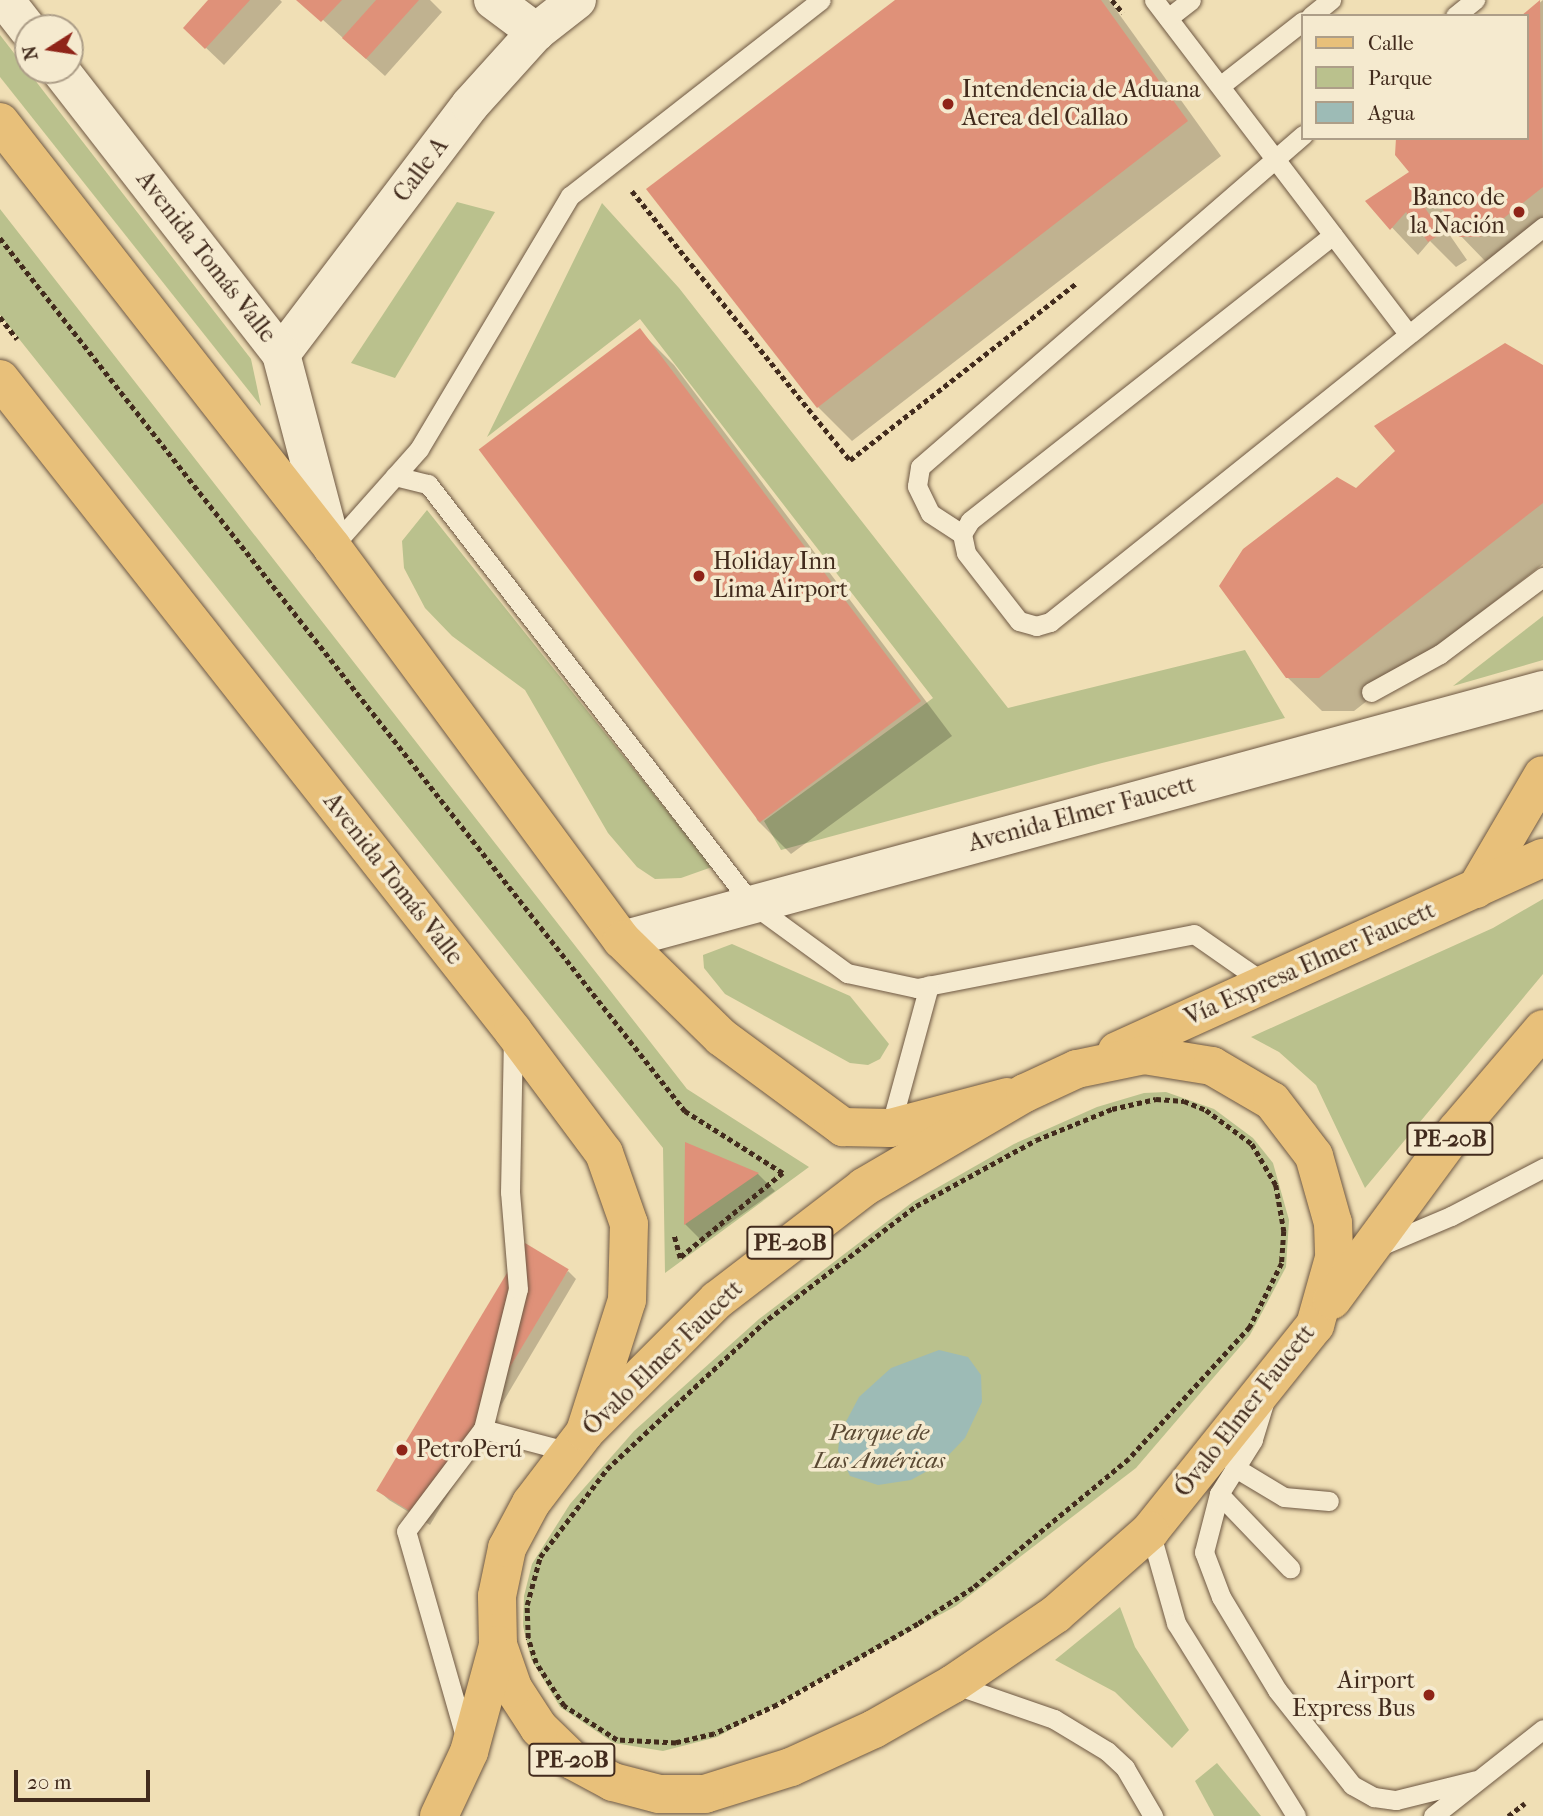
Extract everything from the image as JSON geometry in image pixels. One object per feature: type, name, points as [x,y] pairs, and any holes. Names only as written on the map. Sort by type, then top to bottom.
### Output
[{"type":"main road","points":[[5,0],[16,14]]},
{"type":"main road","points":[[493,0],[536,32]]},
{"type":"main road","name":"Calle A","points":[[281,354],[470,105],[536,32],[577,0]]},
{"type":"main road","name":"Avenida Tomás Valle","points":[[71,84],[281,354],[332,547]]},
{"type":"main road","name":"Avenida Tomás Valle","points":[[0,122],[332,547],[622,940],[721,1037],[782,1085],[843,1127],[890,1128],[1025,1093]]},
{"type":"main road","name":"Avenida Tomás Valle","points":[[0,379],[513,1031],[604,1153],[629,1224],[627,1300],[577,1442]]},
{"type":"main road","name":"Avenida Elmer Faucett","points":[[622,940],[1543,690]]},
{"type":"main road","points":[[1476,890],[1543,775]]},
{"type":"main road","name":"Vía Expresa Elmer Faucett","points":[[1077,1069],[1543,858]]},
{"type":"main road","name":"PE-20B","points":[[1315,1325],[1363,1253],[1456,1131],[1543,1029]]},
{"type":"main road","name":"Óvalo Elmer Faucett","points":[[1144,1055],[1179,1057],[1212,1066],[1272,1101],[1314,1156],[1329,1200],[1334,1258],[1315,1325],[1150,1531],[1056,1614],[953,1684],[874,1729],[791,1767],[705,1794],[659,1794],[625,1785],[572,1760],[539,1728],[513,1689],[498,1645],[497,1596],[507,1548],[531,1503],[577,1442],[717,1300],[864,1187],[1025,1093],[1077,1069],[1144,1055]]},
{"type":"main road","name":"PE-20B","points":[[439,1816],[469,1752],[498,1645]]},
{"type":"main road","name":"PE-20B","points":[[654,1816],[705,1794]]},
{"type":"lane","points":[[332,547],[419,449],[570,196],[821,0]]},
{"type":"lane","points":[[1154,0],[1407,332]]},
{"type":"lane","points":[[1168,18],[1191,0]]},
{"type":"lane","points":[[1314,14],[1331,0]]},
{"type":"lane","points":[[1458,14],[1475,0]]},
{"type":"lane","points":[[1220,86],[1302,22]]},
{"type":"lane","points":[[1302,136],[920,467],[917,486],[930,513],[962,534],[966,552],[1019,621],[1036,626],[1050,622],[1407,332],[1541,234]]},
{"type":"lane","points":[[962,534],[981,513],[1333,235]]},
{"type":"lane","points":[[395,476],[428,484],[751,903],[847,972],[917,988],[1194,934],[1266,984]]},
{"type":"lane","points":[[1371,692],[1440,654],[1543,577]]},
{"type":"lane","points":[[890,1128],[929,985]]},
{"type":"lane","points":[[469,1752],[406,1531],[484,1429],[517,1289],[510,1192],[513,1031]]},
{"type":"lane","points":[[1363,1253],[1451,1216],[1543,1168]]},
{"type":"lane","points":[[1271,1379],[1253,1440],[1219,1494],[1204,1552],[1221,1597],[1277,1690],[1352,1785],[1374,1797],[1396,1800],[1475,1780]]},
{"type":"lane","points":[[484,1429],[577,1442]]},
{"type":"lane","points":[[1234,1467],[1284,1497],[1328,1501]]},
{"type":"lane","points":[[1219,1494],[1290,1568]]},
{"type":"lane","points":[[1150,1531],[1175,1623],[1296,1816]]},
{"type":"lane","points":[[953,1684],[1054,1719],[1107,1751],[1125,1768],[1153,1816]]},
{"type":"lane","points":[[1433,1816],[1475,1780],[1543,1729]]},
{"type":"path","points":[[628,187],[850,460],[1077,282]]},
{"type":"path","points":[[0,238],[685,1111],[783,1173],[680,1258]]},
{"type":"path","points":[[1156,1099],[1184,1101],[1206,1110],[1252,1144],[1276,1185],[1284,1231],[1282,1263],[1250,1327],[1129,1459],[973,1588],[777,1705],[714,1734],[676,1743],[617,1740],[582,1721],[550,1689],[528,1638],[527,1605],[540,1557],[571,1511],[607,1469],[768,1319],[916,1206],[1036,1140],[1112,1109],[1156,1099]]},
{"type":"path","points":[[1508,1816],[1525,1803]]},
{"type":"green space","points":[[0,35],[14,53],[14,84],[38,84],[251,359],[261,406],[0,77]]},
{"type":"green space","points":[[457,202],[495,212],[395,378],[351,363]]},
{"type":"green space","points":[[602,203],[679,288],[1008,708],[1245,650],[1285,718],[1102,763],[781,850],[764,821],[933,698],[640,319],[487,437]]},
{"type":"green space","points":[[0,209],[687,1089],[809,1167],[665,1273],[663,1148],[0,315]]},
{"type":"green space","points":[[427,510],[712,867],[681,878],[655,879],[637,867],[608,833],[525,690],[452,636],[425,608],[404,568],[402,541]]},
{"type":"green space","points":[[1543,616],[1543,660],[1453,686]]},
{"type":"green space","points":[[1543,899],[1543,974],[1365,1188],[1316,1085],[1279,1052],[1251,1037],[1493,928]]},
{"type":"green space","points":[[732,944],[850,996],[889,1044],[880,1059],[868,1065],[850,1063],[725,994],[704,968],[703,955]]},
{"type":"green space","name":"Parque de Las Américas","points":[[1166,1092],[1214,1109],[1253,1138],[1273,1163],[1289,1220],[1286,1267],[1250,1335],[1136,1468],[956,1606],[717,1737],[663,1751],[614,1743],[560,1707],[531,1659],[523,1626],[524,1596],[532,1564],[570,1504],[634,1431],[759,1319],[914,1201],[1014,1144],[1097,1107],[1144,1093]]},
{"type":"green space","points":[[1120,1607],[1135,1647],[1189,1730],[1172,1748],[1115,1692],[1055,1660]]},
{"type":"green space","points":[[1217,1763],[1261,1816],[1214,1816],[1195,1781]]},
{"type":"water","points":[[939,1350],[968,1357],[981,1375],[982,1402],[965,1438],[940,1464],[911,1480],[878,1485],[850,1476],[838,1451],[840,1433],[859,1397],[891,1368]]},
{"type":"building","points":[[208,0],[250,0],[205,49],[183,28]]},
{"type":"building","points":[[296,0],[342,0],[321,22]]},
{"type":"building","points":[[376,0],[419,0],[366,59],[342,38]]},
{"type":"building","points":[[895,0],[1101,0],[1188,121],[817,408],[646,189]]},
{"type":"building","points":[[1540,0],[1543,187],[1480,237],[1459,237],[1439,203],[1425,208],[1442,233],[1428,242],[1406,212],[1390,230],[1365,201],[1409,172],[1395,155],[1396,140],[1529,140],[1529,14],[1523,14]]},
{"type":"building","name":"Holiday Inn Lima Airport","points":[[640,328],[921,701],[760,823],[479,450]]},
{"type":"building","points":[[1505,343],[1543,365],[1543,503],[1319,678],[1286,678],[1219,586],[1243,549],[1337,477],[1356,488],[1395,451],[1374,426]]},
{"type":"building","points":[[685,1142],[759,1173],[684,1225]]},
{"type":"building","points":[[525,1243],[569,1269],[420,1517],[376,1491]]},
{"type":"place","name":"Intendencia de Aduana Aerea del Callao","points":[[948,104]]},
{"type":"place","name":"Banco de la Nación","points":[[1519,212]]},
{"type":"place","name":"Holiday Inn Lima Airport","points":[[699,576]]},
{"type":"place","name":"PetroPerú","points":[[402,1450]]},
{"type":"place","name":"Airport Express Bus","points":[[1429,1695]]}]
